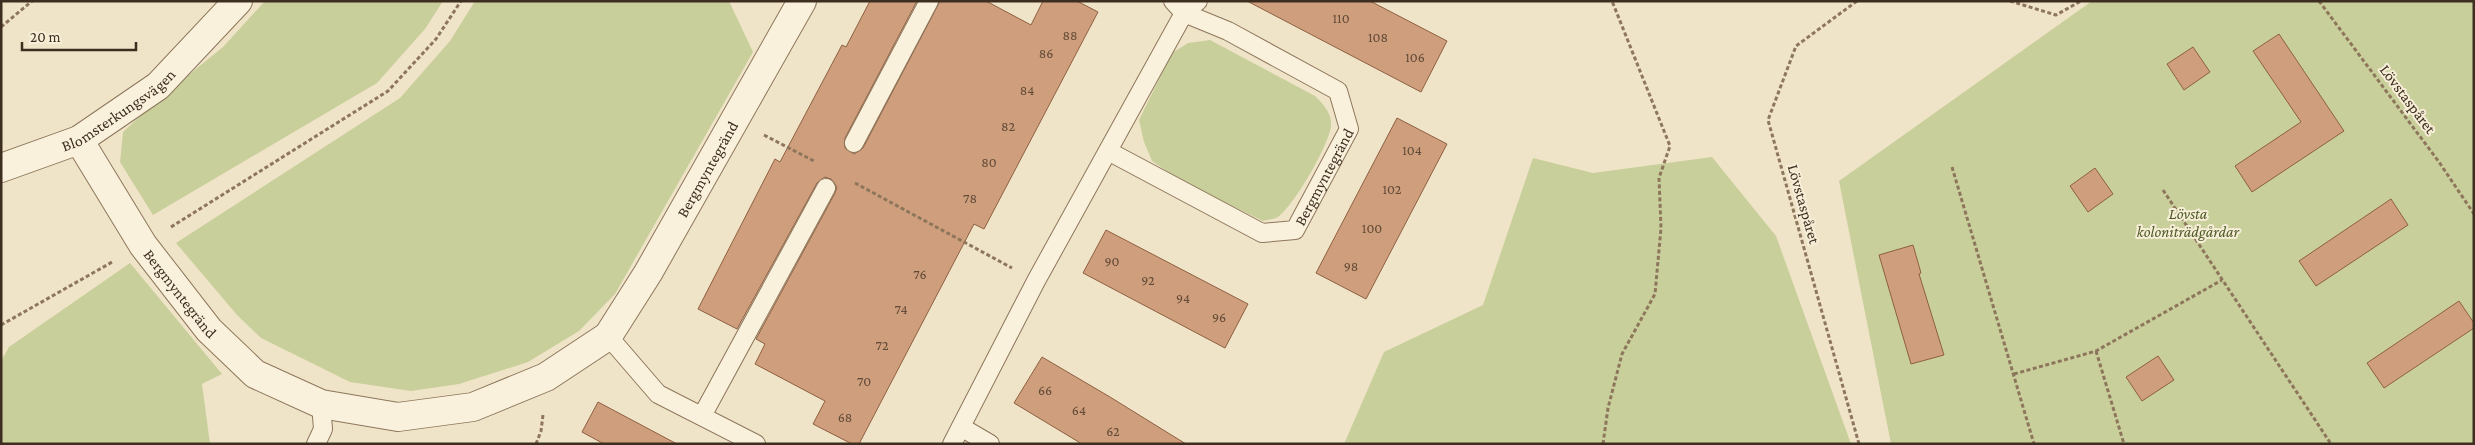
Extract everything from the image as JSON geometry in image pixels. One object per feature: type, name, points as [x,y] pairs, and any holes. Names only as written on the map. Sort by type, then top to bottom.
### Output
[{"type":"street","name":"Blomsterkungsvägen","points":[[1,168],[79,140],[158,86],[238,1]]},
{"type":"street","name":"Bergmyntegränd","points":[[79,140],[143,244],[209,330],[255,374],[321,404],[398,417],[473,407],[546,377],[608,336],[648,273],[802,1]]},
{"type":"lane","points":[[854,143],[929,1]]},
{"type":"lane","points":[[952,444],[1036,281],[1108,151],[1179,7],[1198,1]]},
{"type":"lane","name":"Bergmyntegränd","points":[[1108,151],[1262,233],[1295,230],[1349,129],[1338,91],[1228,31],[1179,7]]},
{"type":"lane","points":[[702,416],[826,188]]},
{"type":"lane","points":[[608,336],[658,394],[756,444]]},
{"type":"lane","points":[[316,444],[323,429],[321,404]]},
{"type":"lane","points":[[961,427],[990,444]]},
{"type":"path","points":[[1,27],[32,1]]},
{"type":"path","points":[[1,325],[143,244],[388,91],[436,40],[461,1]]},
{"type":"path","points":[[1603,444],[1608,408],[1622,354],[1655,294],[1661,228],[1659,178],[1670,146],[1612,1]]},
{"type":"path","name":"Lövstaspåret","points":[[1856,1],[1796,46],[1768,120],[1859,444]]},
{"type":"path","points":[[2010,1],[2056,15],[2081,1]]},
{"type":"path","name":"Lövstaspåret","points":[[2319,1],[2439,162],[2474,214]]},
{"type":"path","points":[[735,120],[818,164]]},
{"type":"path","points":[[1952,167],[2034,444]]},
{"type":"path","points":[[853,182],[1036,281]]},
{"type":"path","points":[[2163,190],[2331,444]]},
{"type":"path","points":[[2014,374],[2096,351],[2222,280]]},
{"type":"path","points":[[2096,351],[2124,444]]},
{"type":"green space","points":[[265,1],[443,1],[425,29],[377,83],[153,215],[120,162],[123,132],[153,104],[223,47]]},
{"type":"green space","points":[[475,1],[729,1],[753,52],[615,294],[579,331],[528,362],[459,384],[411,391],[350,382],[261,338],[237,315],[176,243],[400,98],[450,41]]},
{"type":"green space","name":"Lövsta koloniträdgårdar","points":[[2092,1],[2474,1],[2474,444],[1891,444],[1839,181]]},
{"type":"green space","points":[[1210,40],[1315,96],[1329,113],[1331,126],[1329,135],[1318,160],[1293,201],[1276,218],[1263,221],[1181,181],[1152,161],[1144,142],[1139,120],[1172,53],[1188,43]]},
{"type":"green space","points":[[1712,157],[1776,236],[1851,444],[1344,444],[1384,352],[1483,305],[1533,158],[1593,173]]},
{"type":"green space","points":[[130,263],[222,374],[202,384],[210,444],[1,444],[1,361],[9,347]]},
{"type":"building","points":[[870,1],[917,1],[845,138],[845,148],[854,154],[863,148],[940,1],[986,1],[1031,25],[1043,1],[1077,1],[1098,12],[984,229],[974,224],[859,444],[852,444],[813,424],[825,401],[755,364],[765,344],[756,339],[835,193],[837,187],[831,179],[825,177],[817,183],[737,329],[698,309],[775,159],[780,162],[842,45],[846,47]]},
{"type":"building","points":[[1247,1],[1370,1],[1447,41],[1421,92]]},
{"type":"building","points":[[2279,34],[2344,131],[2252,192],[2235,166],[2301,122],[2253,51]]},
{"type":"building","points":[[2193,47],[2210,72],[2184,90],[2167,64]]},
{"type":"building","points":[[1397,118],[1447,144],[1366,299],[1316,273]]},
{"type":"building","points":[[2095,168],[2113,194],[2088,212],[2070,186]]},
{"type":"building","points":[[2391,199],[2408,225],[2316,286],[2299,261]]},
{"type":"building","points":[[1106,230],[1248,304],[1225,348],[1083,273]]},
{"type":"building","points":[[1913,245],[1921,273],[1919,274],[1944,355],[1911,364],[1879,255]]},
{"type":"building","points":[[2459,301],[2474,323],[2474,328],[2384,388],[2367,363]]},
{"type":"building","points":[[2158,356],[2174,380],[2142,401],[2126,377]]},
{"type":"building","points":[[1042,357],[1186,444],[1082,444],[1014,403]]},
{"type":"building","points":[[598,402],[677,444],[604,444],[582,432]]}]
